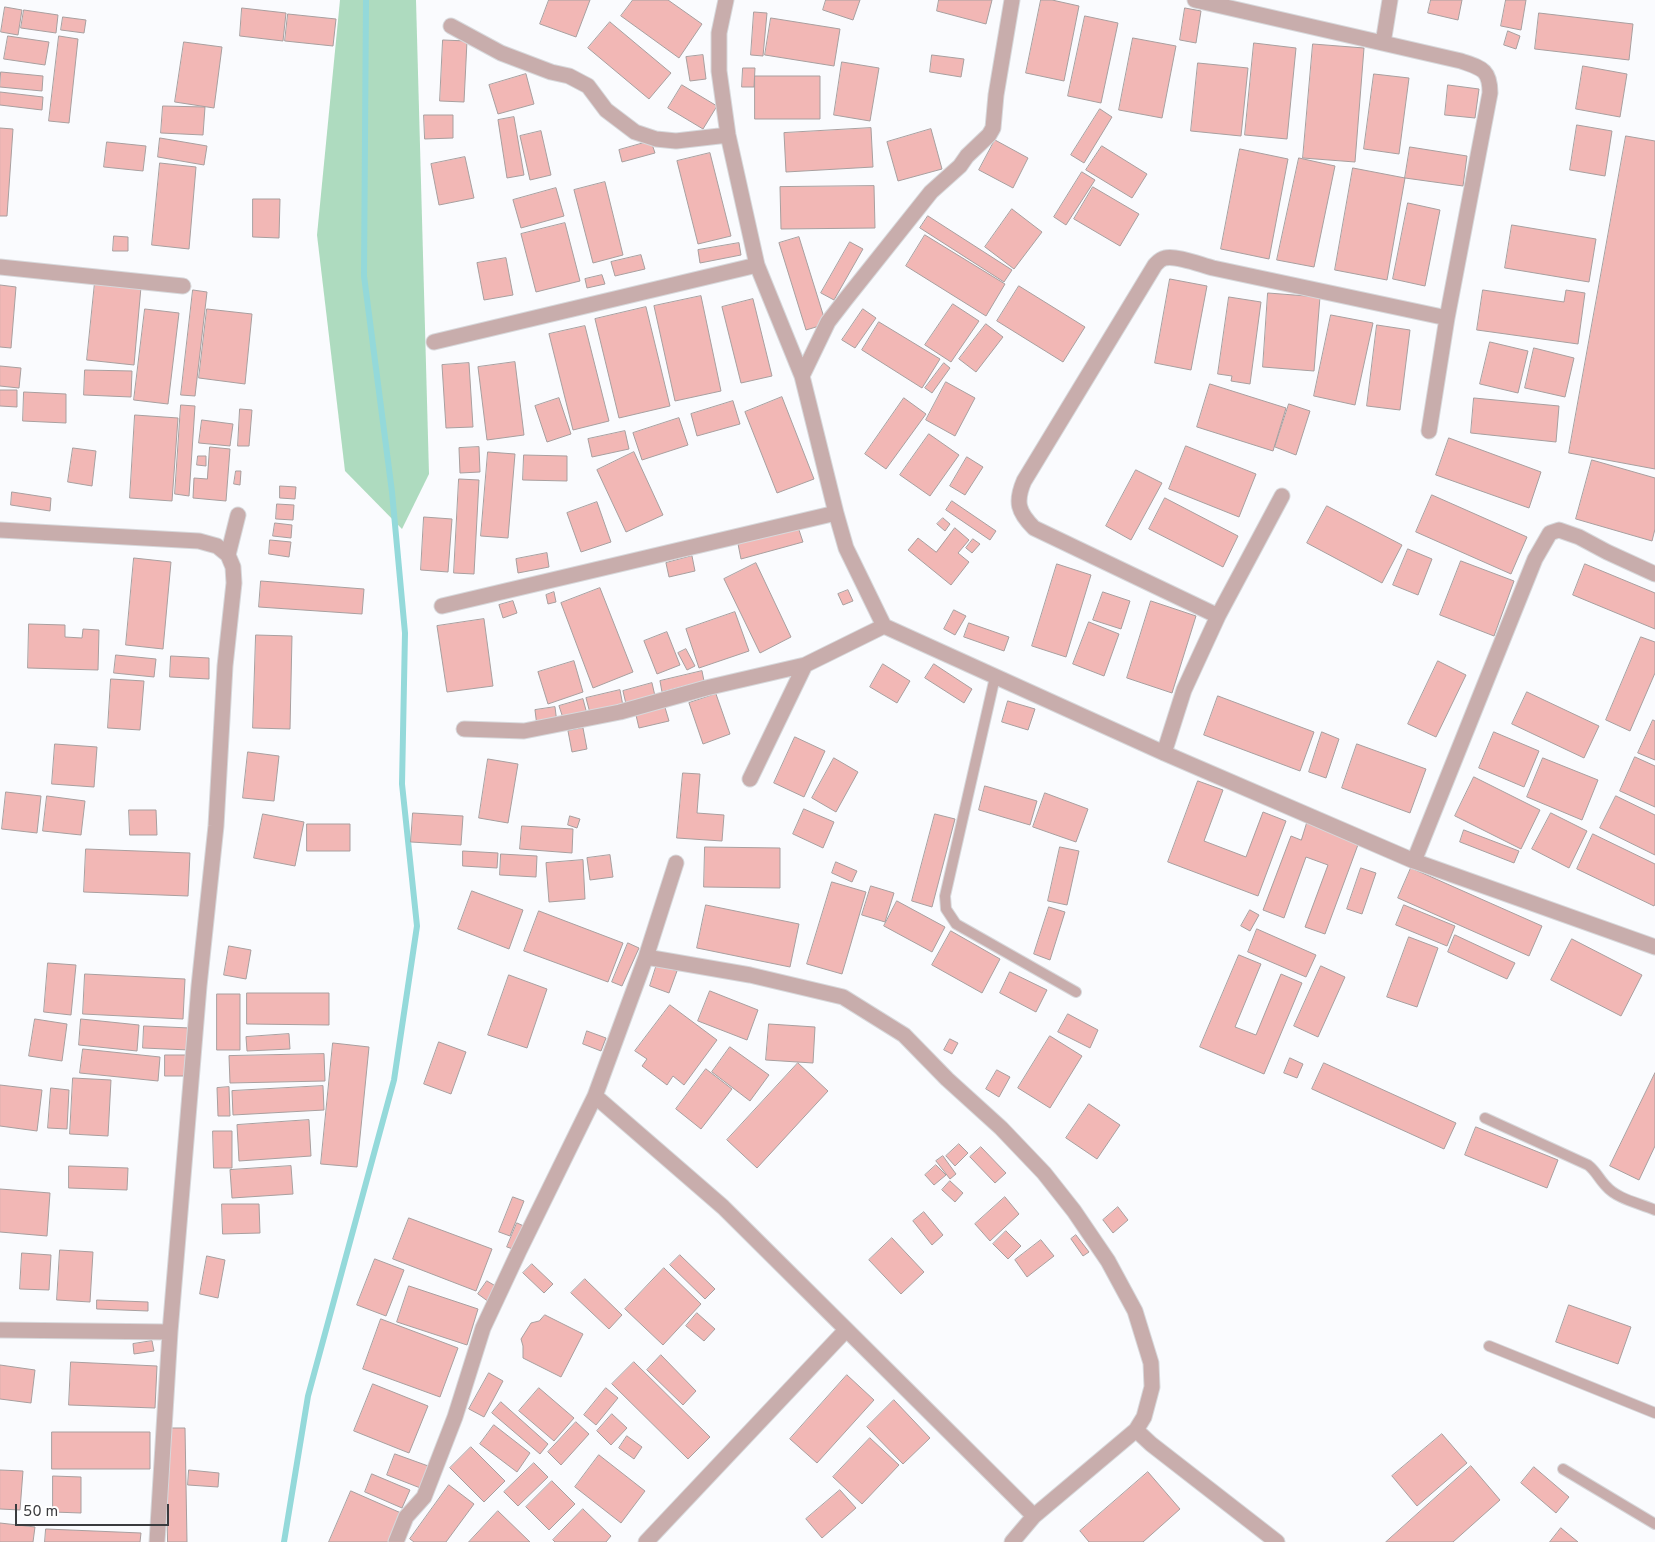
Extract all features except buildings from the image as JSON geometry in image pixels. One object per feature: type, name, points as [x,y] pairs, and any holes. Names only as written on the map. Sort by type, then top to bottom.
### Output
[{"type":"street","points":[[726,0],[719,33],[719,70],[728,135],[758,265],[802,376],[846,548],[884,626],[1164,753],[1414,861],[1655,947]]},
{"type":"street","points":[[802,376],[828,322],[930,192],[960,166],[967,156],[989,135],[993,128],[996,95],[1012,0]]},
{"type":"street","points":[[1196,0],[1479,67],[1487,75],[1490,83],[1490,93],[1429,431]]},
{"type":"street","points":[[1383,43],[1390,0]]},
{"type":"street","points":[[451,26],[501,53],[551,72],[569,76],[588,86],[606,110],[635,132],[656,139],[676,141],[728,135]]},
{"type":"street","points":[[1218,616],[1034,528],[1026,520],[1020,508],[1018,494],[1024,481],[1155,265],[1166,257],[1184,260],[1213,268],[1448,318]]},
{"type":"street","points":[[434,342],[758,265]]},
{"type":"street","points":[[0,267],[183,286]]},
{"type":"street","points":[[1164,753],[1184,690],[1218,616],[1282,496]]},
{"type":"street","points":[[442,606],[836,514]]},
{"type":"street","points":[[228,555],[238,515]]},
{"type":"street","points":[[0,530],[199,542],[216,546],[228,555],[234,567],[225,666],[216,826],[199,986],[170,1332],[157,1542]]},
{"type":"street","points":[[1414,861],[1535,559],[1550,532],[1559,530],[1579,537],[1655,574]]},
{"type":"street","points":[[464,729],[524,731],[620,712],[706,688],[805,665],[884,626]]},
{"type":"street","points":[[750,779],[805,665]]},
{"type":"street","points":[[396,1542],[406,1517],[424,1498],[455,1417],[484,1328],[519,1250],[595,1096],[646,956],[676,863]]},
{"type":"street","points":[[646,956],[750,975],[827,992],[843,997],[904,1034],[947,1078],[1002,1128],[1044,1173],[1074,1211],[1108,1261],[1135,1311],[1151,1363],[1152,1387],[1144,1417],[1136,1430],[1034,1516],[1012,1542]]},
{"type":"street","points":[[595,1096],[723,1207],[1034,1516]]},
{"type":"street","points":[[0,1330],[170,1332]]},
{"type":"street","points":[[646,1542],[846,1330]]},
{"type":"street","points":[[1136,1430],[1151,1444],[1277,1542]]},
{"type":"lane","points":[[996,677],[945,896],[946,909],[956,924],[1076,992]]},
{"type":"lane","points":[[1485,1118],[1588,1164],[1606,1187],[1614,1193],[1655,1210]]},
{"type":"lane","points":[[1489,1346],[1655,1413]]},
{"type":"lane","points":[[1563,1469],[1655,1524]]},
{"type":"green space","points":[[340,0],[416,0],[429,474],[402,529],[345,471],[317,235]]},
{"type":"waterway","points":[[284,1542],[308,1396],[394,1080],[417,926],[402,784],[405,633],[392,492],[364,276],[366,0]]}]
